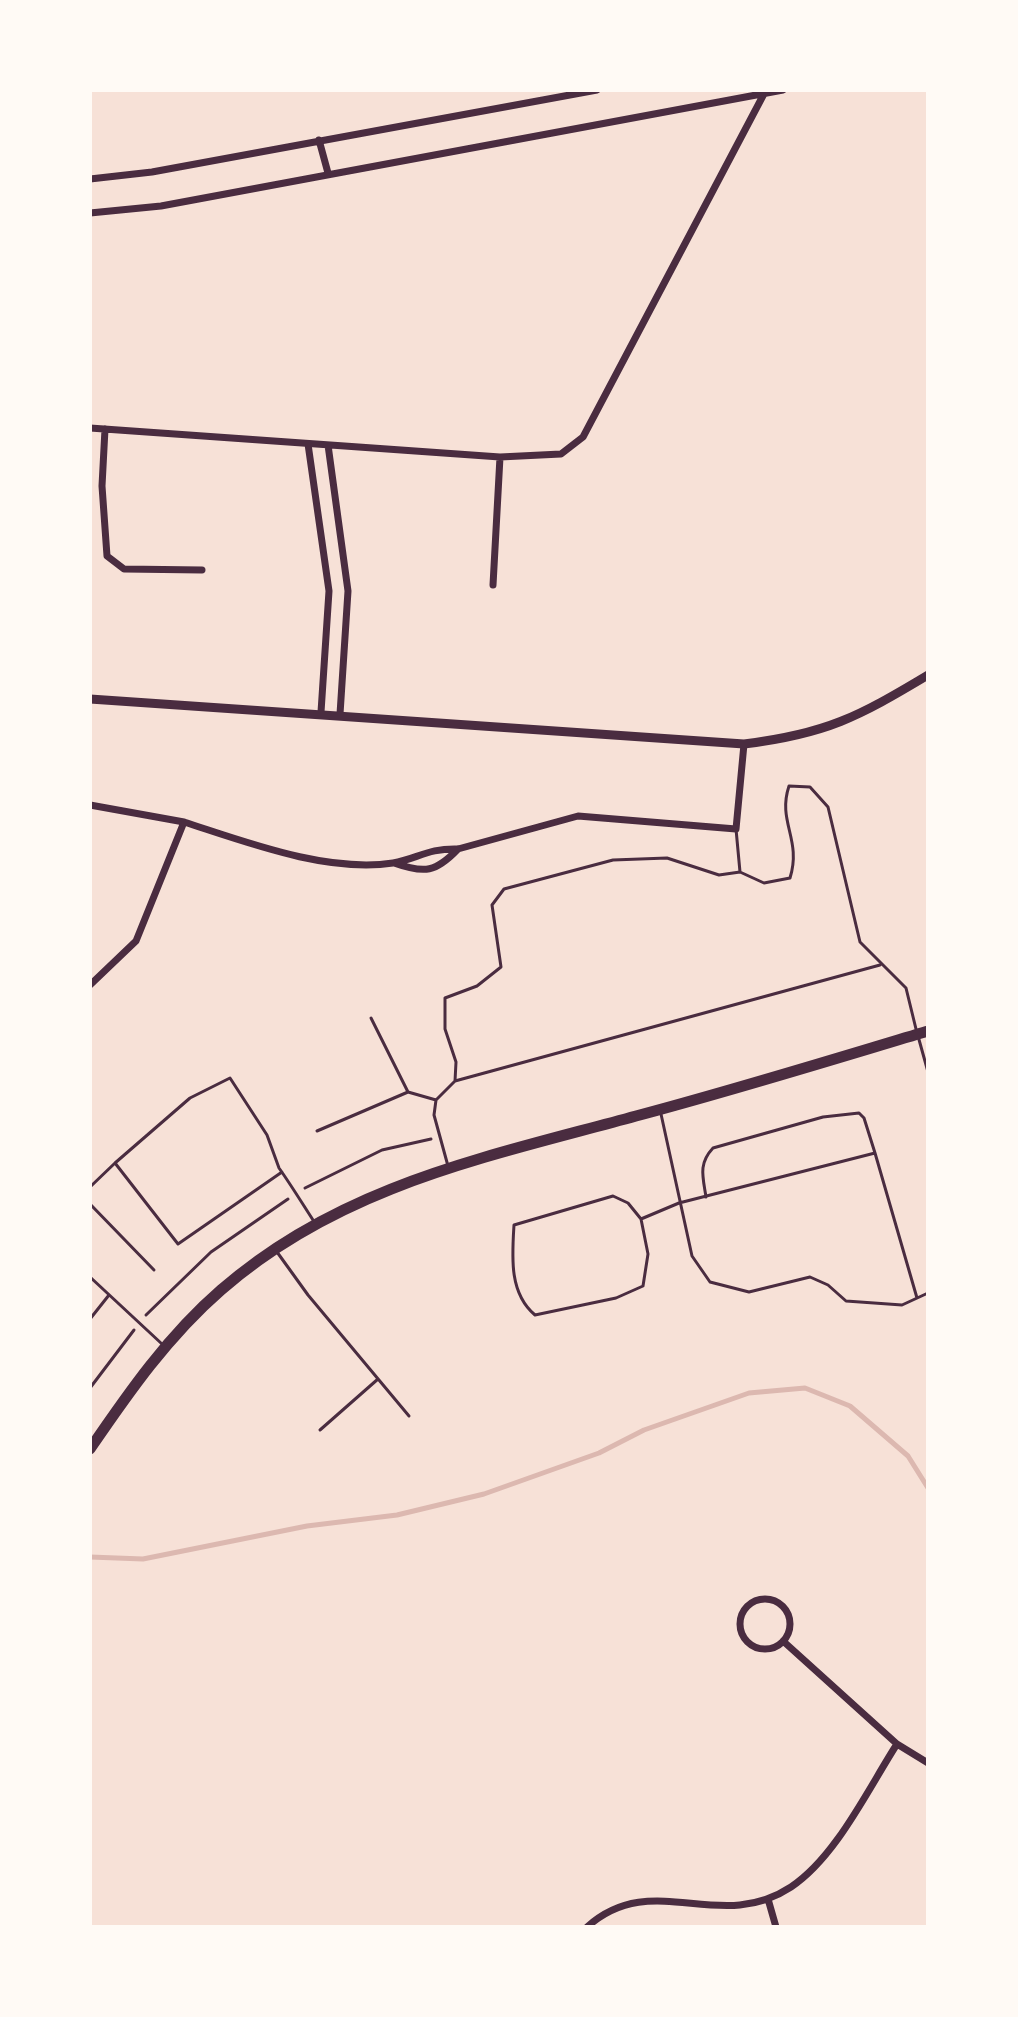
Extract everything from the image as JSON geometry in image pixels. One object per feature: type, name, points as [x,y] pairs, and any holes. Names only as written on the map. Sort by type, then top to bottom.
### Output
[{"type":"main road","points":[[90,1449],[165,1346],[221,1290],[315,1223],[361,1199],[448,1166],[660,1110],[923,1033]]},
{"type":"street","points":[[90,179],[152,172],[597,90]]},
{"type":"street","points":[[90,213],[161,206],[783,90]]},
{"type":"street","points":[[90,428],[500,457],[561,454],[583,437],[765,92]]},
{"type":"street","points":[[319,140],[328,173]]},
{"type":"street","points":[[105,429],[102,486],[107,556],[124,569],[202,570]]},
{"type":"street","points":[[308,444],[329,591],[321,712]]},
{"type":"street","points":[[328,445],[348,591],[340,714]]},
{"type":"street","points":[[493,585],[500,457]]},
{"type":"street","points":[[90,699],[321,712],[744,744],[827,729],[868,711],[928,675]]},
{"type":"street","points":[[394,863],[440,848],[458,849],[578,816],[736,829],[744,744]]},
{"type":"street","points":[[90,805],[184,822],[311,860],[394,863],[416,871],[441,867],[458,849]]},
{"type":"street","points":[[90,985],[136,941],[184,822]]},
{"type":"street","points":[[769,1599],[783,1607],[790,1622],[783,1641],[765,1649],[750,1643],[741,1630],[747,1607],[769,1599]]},
{"type":"street","points":[[783,1641],[897,1744],[928,1763]]},
{"type":"street","points":[[587,1927],[623,1905],[649,1899],[742,1907],[768,1899],[792,1886],[819,1863],[897,1744]]},
{"type":"street","points":[[768,1899],[776,1927]]},
{"type":"lane","points":[[455,1081],[456,1062],[445,1029],[445,998],[477,986],[501,967],[492,905],[504,889],[613,860],[667,858],[719,875],[740,872],[764,883],[790,878],[797,857],[783,804],[789,786],[810,787],[828,807],[860,942],[906,988],[923,1033],[928,1072]]},
{"type":"lane","points":[[736,829],[740,872]]},
{"type":"lane","points":[[448,1166],[439,1137],[436,1100],[455,1081],[881,965]]},
{"type":"lane","points":[[371,1018],[408,1092]]},
{"type":"lane","points":[[90,1187],[190,1098],[230,1078],[267,1135],[282,1172],[315,1223]]},
{"type":"lane","points":[[317,1131],[408,1092],[436,1100]]},
{"type":"lane","points":[[660,1110],[692,1256],[710,1282],[749,1292],[810,1277],[828,1285],[846,1301],[902,1305],[928,1293]]},
{"type":"lane","points":[[706,1197],[703,1158],[713,1148],[823,1117],[859,1113],[864,1118],[875,1153],[917,1298]]},
{"type":"lane","points":[[641,1219],[679,1203],[875,1153]]},
{"type":"lane","points":[[115,1163],[178,1244],[282,1172]]},
{"type":"lane","points":[[613,1196],[628,1203],[641,1219],[648,1254],[643,1286],[616,1298],[535,1315],[522,1304],[512,1263],[514,1225],[613,1196]]},
{"type":"lane","points":[[90,1204],[154,1270]]},
{"type":"lane","points":[[275,1249],[409,1416]]},
{"type":"lane","points":[[90,1277],[165,1346]]},
{"type":"lane","points":[[90,1319],[109,1295]]},
{"type":"lane","points":[[320,1430],[378,1379]]},
{"type":"path","points":[[90,1388],[140,1323],[211,1252],[296,1194],[382,1150],[439,1137]]},
{"type":"waterway","points":[[90,1557],[143,1559],[307,1526],[397,1515],[484,1494],[599,1453],[644,1430],[749,1393],[805,1388],[850,1406],[908,1456],[928,1488]]}]
